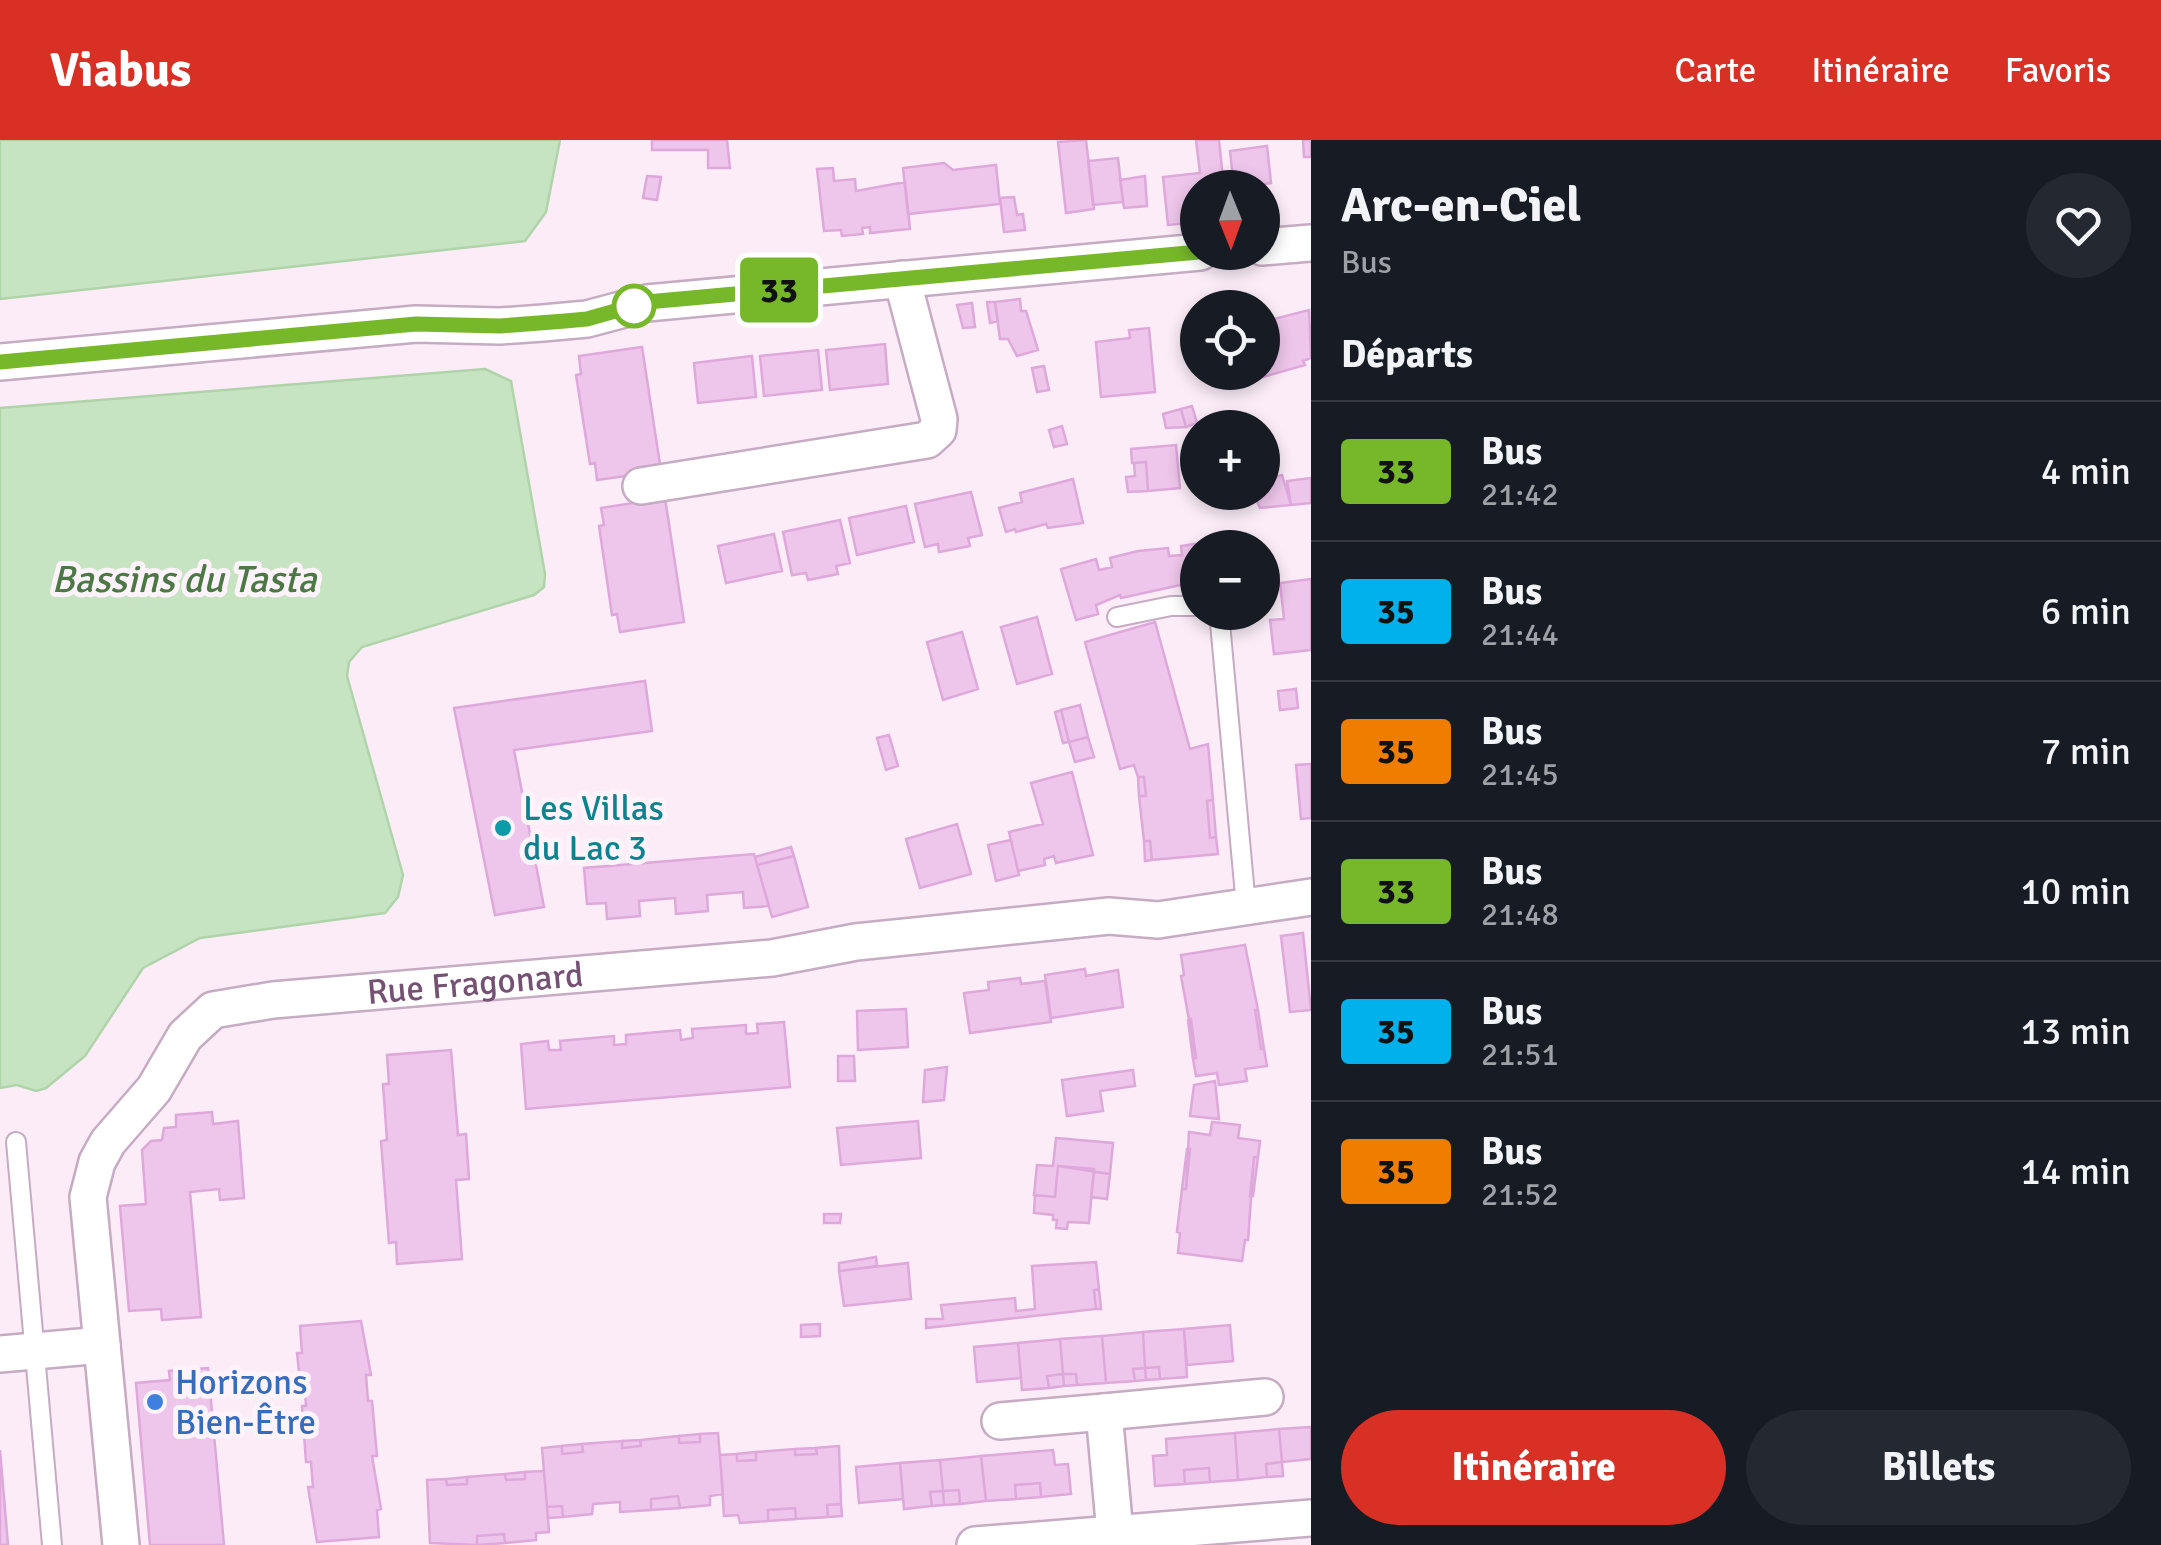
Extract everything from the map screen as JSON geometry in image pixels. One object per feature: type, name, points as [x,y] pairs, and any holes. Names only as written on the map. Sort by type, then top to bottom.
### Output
[{"type":"street","points":[[1280,245],[1311,242]]},
{"type":"street","points":[[0,362],[416,324],[500,326],[558,322],[587,319],[647,302],[1180,254]]},
{"type":"street","points":[[642,486],[928,440],[938,430],[938,419],[902,279]]},
{"type":"street","name":"Rue Fragonard","points":[[122,1545],[88,1197],[97,1162],[108,1142],[154,1089],[186,1036],[213,1010],[273,1000],[772,958],[856,942],[1108,916],[1158,920],[1311,897]]},
{"type":"street","points":[[17,1353],[102,1345]]},
{"type":"street","points":[[1000,1420],[1265,1397]]},
{"type":"street","points":[[1104,1412],[1114,1533]]},
{"type":"street","points":[[975,1545],[1311,1518]]},
{"type":"lane","points":[[1117,617],[1180,606]]},
{"type":"lane","points":[[1221,630],[1246,906]]},
{"type":"lane","points":[[16,1142],[17,1353],[52,1545]]},
{"type":"water","points":[[0,140],[560,140],[546,212],[525,241],[0,299]]},
{"type":"water","name":"Bassins du Tasta","points":[[485,369],[511,381],[545,574],[544,587],[534,595],[362,647],[349,662],[347,676],[403,875],[398,897],[385,913],[200,938],[143,968],[85,1056],[46,1088],[0,1088],[0,408]]},
{"type":"building","points":[[652,140],[727,140],[730,168],[708,168],[708,150],[652,150]]},
{"type":"building","points":[[1086,140],[1094,209],[1066,213],[1058,142]]},
{"type":"building","points":[[1196,140],[1219,140],[1222,170],[1200,170]]},
{"type":"building","points":[[1303,140],[1311,140],[1311,157],[1304,157]]},
{"type":"building","points":[[1267,146],[1270,170],[1232,170],[1230,151]]},
{"type":"building","points":[[1118,158],[1123,202],[1093,205],[1088,161]]},
{"type":"building","points":[[944,163],[953,170],[996,165],[1000,204],[908,214],[903,168]]},
{"type":"building","points":[[833,168],[834,181],[855,179],[856,191],[905,182],[910,229],[870,233],[870,227],[862,228],[863,234],[842,236],[841,230],[824,231],[817,169]]},
{"type":"building","points":[[1180,175],[1180,224],[1168,225],[1163,177]]},
{"type":"building","points":[[647,176],[661,177],[657,200],[643,198]]},
{"type":"building","points":[[1145,176],[1147,206],[1124,208],[1120,180]]},
{"type":"building","points":[[1014,197],[1017,215],[1023,214],[1025,230],[1004,232],[1000,198]]},
{"type":"building","points":[[1020,299],[1021,311],[1026,311],[1038,350],[1017,356],[1008,339],[1000,339],[995,302]]},
{"type":"building","points":[[987,302],[995,302],[998,321],[990,323]]},
{"type":"building","points":[[972,303],[975,327],[963,328],[957,305]]},
{"type":"building","points":[[1309,310],[1311,358],[1303,361],[1305,365],[1280,372],[1280,317]]},
{"type":"building","points":[[1149,328],[1155,392],[1101,397],[1096,342],[1130,338],[1129,330]]},
{"type":"building","points":[[885,344],[888,384],[830,390],[826,350]]},
{"type":"building","points":[[642,347],[661,471],[597,480],[595,463],[590,464],[576,375],[581,374],[579,356]]},
{"type":"building","points":[[818,350],[822,390],[764,396],[760,356]]},
{"type":"building","points":[[752,356],[756,397],[698,403],[694,363]]},
{"type":"building","points":[[1044,366],[1049,390],[1037,392],[1032,368]]},
{"type":"building","points":[[1181,409],[1180,427],[1166,428],[1163,414]]},
{"type":"building","points":[[1062,426],[1067,444],[1054,447],[1049,430]]},
{"type":"building","points":[[1176,445],[1180,488],[1148,491],[1146,462],[1132,463],[1131,449]]},
{"type":"building","points":[[1146,462],[1148,491],[1128,492],[1126,477],[1135,476],[1134,463]]},
{"type":"building","points":[[1282,475],[1291,505],[1280,506]]},
{"type":"building","points":[[1311,478],[1311,503],[1291,505],[1287,481]]},
{"type":"building","points":[[1073,479],[1083,523],[1048,528],[1046,524],[1006,532],[999,508],[1022,502],[1020,493]]},
{"type":"building","points":[[971,492],[982,535],[968,538],[970,546],[939,552],[938,544],[925,547],[915,504]]},
{"type":"building","points":[[665,498],[684,622],[620,632],[617,614],[612,615],[599,526],[604,525],[601,508]]},
{"type":"building","points":[[906,506],[914,542],[857,555],[849,518]]},
{"type":"building","points":[[840,520],[850,563],[836,566],[838,574],[808,580],[806,573],[792,575],[783,532]]},
{"type":"building","points":[[774,534],[782,571],[726,583],[718,546]]},
{"type":"building","points":[[1168,548],[1169,556],[1180,555],[1180,585],[1121,598],[1120,595],[1096,605],[1098,614],[1076,620],[1061,569],[1096,559],[1099,570],[1112,567],[1110,558],[1138,551]]},
{"type":"building","points":[[1311,579],[1311,650],[1274,654],[1271,630],[1280,630],[1280,619],[1284,619],[1280,583]]},
{"type":"building","points":[[1037,617],[1052,674],[1017,684],[1001,627]]},
{"type":"building","points":[[1155,622],[1190,749],[1208,744],[1213,800],[1207,801],[1210,838],[1216,837],[1218,854],[1152,860],[1150,841],[1144,841],[1139,796],[1146,796],[1144,777],[1138,777],[1134,765],[1120,769],[1085,642]]},
{"type":"building","points":[[962,632],[978,689],[943,700],[927,642]]},
{"type":"building","name":"Les Villas du Lac 3","points":[[645,681],[652,731],[514,750],[544,907],[495,915],[454,708]]},
{"type":"building","points":[[1296,689],[1298,708],[1280,710],[1278,691]]},
{"type":"building","points":[[1080,705],[1088,737],[1069,742],[1061,710]]},
{"type":"building","points":[[1061,710],[1069,742],[1063,743],[1055,712]]},
{"type":"building","points":[[889,735],[898,766],[886,770],[877,738]]},
{"type":"building","points":[[1088,737],[1094,757],[1075,762],[1069,742]]},
{"type":"building","points":[[1311,764],[1311,818],[1301,819],[1296,765]]},
{"type":"building","points":[[1072,772],[1093,855],[1056,863],[1054,856],[1044,859],[1045,865],[1018,871],[1009,832],[1043,824],[1031,783]]},
{"type":"building","points":[[1138,777],[1144,777],[1146,796],[1139,796]]},
{"type":"building","points":[[1213,800],[1216,837],[1210,838],[1207,801]]},
{"type":"building","points":[[957,824],[971,874],[920,888],[906,839]]},
{"type":"building","points":[[1011,840],[1019,875],[996,881],[988,845]]},
{"type":"building","points":[[1144,841],[1150,841],[1152,860],[1145,861]]},
{"type":"building","points":[[791,847],[794,856],[757,865],[755,857]]},
{"type":"building","points":[[754,854],[769,906],[744,908],[743,892],[707,895],[708,911],[676,914],[675,898],[639,901],[640,916],[607,919],[606,903],[587,904],[584,868]]},
{"type":"building","points":[[794,856],[808,907],[772,917],[757,865]]},
{"type":"building","points":[[1303,933],[1311,1010],[1290,1012],[1281,936]]},
{"type":"building","points":[[1245,945],[1267,1066],[1245,1069],[1247,1081],[1219,1085],[1217,1073],[1196,1076],[1181,955]]},
{"type":"building","points":[[1085,969],[1086,976],[1118,970],[1123,1007],[1051,1018],[1045,975]]},
{"type":"building","points":[[1020,978],[1021,984],[1045,981],[1051,1022],[970,1033],[964,993],[989,990],[988,982]]},
{"type":"building","points":[[906,1009],[908,1047],[858,1050],[857,1011]]},
{"type":"building","points":[[1258,1010],[1264,1049],[1261,1049]]},
{"type":"building","points":[[1191,1019],[1196,1058],[1193,1059],[1188,1020]]},
{"type":"building","points":[[784,1022],[790,1087],[526,1109],[521,1044],[548,1041],[549,1050],[561,1050],[560,1041],[614,1036],[614,1045],[626,1044],[626,1035],[680,1030],[681,1040],[693,1038],[692,1029],[746,1025],[746,1034],[758,1033],[757,1024]]},
{"type":"building","points":[[451,1050],[458,1135],[466,1134],[469,1179],[456,1180],[462,1259],[397,1264],[396,1242],[389,1243],[381,1141],[387,1140],[383,1084],[389,1084],[387,1055]]},
{"type":"building","points":[[838,1056],[854,1056],[855,1081],[838,1081]]},
{"type":"building","points":[[947,1067],[944,1100],[923,1102],[925,1070]]},
{"type":"building","points":[[1133,1070],[1135,1086],[1100,1091],[1103,1111],[1067,1116],[1062,1080]]},
{"type":"building","points":[[1215,1081],[1219,1119],[1190,1116],[1194,1085]]},
{"type":"building","points":[[212,1112],[213,1124],[238,1121],[244,1198],[220,1200],[219,1189],[190,1192],[201,1317],[162,1320],[161,1309],[129,1311],[120,1206],[146,1204],[142,1150],[151,1141],[162,1140],[164,1128],[176,1127],[176,1115]]},
{"type":"building","points":[[918,1121],[921,1158],[841,1165],[837,1128]]},
{"type":"building","points":[[1212,1122],[1240,1125],[1238,1138],[1260,1141],[1258,1157],[1254,1157],[1248,1240],[1242,1261],[1178,1253],[1189,1132],[1210,1135]]},
{"type":"building","points":[[1056,1138],[1113,1143],[1110,1174],[1058,1166],[1055,1197],[1034,1195],[1037,1165],[1053,1166]]},
{"type":"building","points":[[1187,1149],[1186,1189],[1182,1189]]},
{"type":"building","points":[[1254,1157],[1258,1157],[1250,1196]]},
{"type":"building","points":[[1058,1166],[1094,1169],[1089,1223],[1068,1222],[1067,1229],[1056,1228],[1053,1215],[1034,1213],[1035,1195],[1055,1197]]},
{"type":"building","points":[[1094,1172],[1110,1174],[1107,1199],[1091,1197]]},
{"type":"building","points":[[824,1214],[841,1214],[840,1223],[824,1223]]},
{"type":"building","points":[[876,1257],[877,1266],[839,1271],[839,1263]]},
{"type":"building","points":[[1096,1262],[1096,1309],[926,1328],[926,1319],[943,1319],[941,1305],[1015,1298],[1016,1311],[1035,1309],[1032,1266]]},
{"type":"building","points":[[908,1263],[911,1299],[844,1306],[839,1271]]},
{"type":"building","points":[[1099,1289],[1101,1309],[1096,1309],[1094,1290]]},
{"type":"building","points":[[361,1321],[371,1375],[366,1375],[377,1456],[372,1456],[381,1509],[377,1510],[379,1537],[317,1542],[308,1487],[313,1487],[311,1462],[306,1462],[304,1380],[300,1381],[297,1353],[302,1353],[300,1326]]},
{"type":"building","points":[[820,1324],[820,1336],[801,1337],[801,1325]]},
{"type":"building","points":[[1230,1325],[1233,1361],[1187,1365],[1184,1329]]},
{"type":"building","points":[[1184,1329],[1187,1377],[1160,1379],[1159,1367],[1145,1368],[1143,1332]]},
{"type":"building","points":[[1143,1332],[1145,1368],[1133,1369],[1135,1381],[1106,1383],[1102,1336]]},
{"type":"building","points":[[1102,1336],[1106,1383],[1077,1385],[1076,1374],[1063,1374],[1060,1339]]},
{"type":"building","points":[[1060,1339],[1063,1374],[1047,1376],[1049,1388],[1022,1390],[1018,1343]]},
{"type":"building","points":[[1018,1343],[1021,1378],[977,1382],[974,1347]]},
{"type":"building","points":[[1159,1367],[1160,1379],[1146,1380],[1145,1368]]},
{"type":"building","points":[[208,1368],[224,1545],[150,1545],[136,1383],[170,1380],[169,1371]]},
{"type":"building","points":[[1145,1368],[1146,1380],[1135,1381],[1133,1369]]},
{"type":"building","points":[[1063,1374],[1076,1374],[1077,1385],[1064,1386]]},
{"type":"building","points":[[1063,1374],[1064,1386],[1049,1388],[1047,1376]]},
{"type":"building","points":[[1311,1427],[1311,1459],[1282,1462],[1279,1429]]},
{"type":"building","points":[[1279,1429],[1282,1462],[1266,1464],[1267,1477],[1238,1480],[1235,1433]]},
{"type":"building","points":[[718,1433],[723,1494],[710,1496],[710,1505],[680,1508],[678,1496],[651,1499],[651,1510],[620,1512],[620,1502],[593,1504],[592,1514],[563,1517],[562,1506],[547,1507],[542,1448],[562,1446],[562,1454],[583,1452],[582,1444],[622,1441],[622,1448],[641,1446],[640,1440],[679,1436],[679,1443],[700,1442],[700,1434]]},
{"type":"building","points":[[1235,1433],[1238,1480],[1210,1482],[1209,1468],[1184,1470],[1185,1484],[1155,1486],[1153,1456],[1167,1455],[1166,1439]]},
{"type":"building","points":[[700,1434],[700,1442],[679,1443],[679,1436]]},
{"type":"building","points":[[640,1440],[641,1446],[622,1448],[622,1441]]},
{"type":"building","points":[[582,1444],[583,1452],[562,1454],[562,1446]]},
{"type":"building","points":[[839,1446],[841,1504],[827,1505],[828,1517],[796,1519],[795,1508],[768,1510],[768,1521],[740,1523],[738,1515],[724,1516],[720,1455],[737,1454],[737,1461],[756,1460],[756,1452],[795,1449],[795,1455],[817,1454],[816,1448]]},
{"type":"building","points":[[816,1448],[817,1454],[795,1455],[795,1449]]},
{"type":"building","points":[[0,1450],[8,1545],[0,1545]]},
{"type":"building","points":[[1053,1450],[1055,1465],[1068,1464],[1071,1494],[1041,1497],[1040,1483],[1015,1485],[1016,1499],[986,1501],[981,1456]]},
{"type":"building","points":[[756,1452],[756,1460],[737,1461],[737,1454]]},
{"type":"building","points":[[981,1456],[986,1501],[960,1504],[959,1490],[943,1491],[940,1460]]},
{"type":"building","points":[[940,1460],[943,1491],[930,1492],[932,1506],[904,1509],[900,1463]]},
{"type":"building","points":[[1282,1462],[1283,1476],[1267,1477],[1266,1464]]},
{"type":"building","points":[[900,1463],[903,1499],[859,1503],[856,1467]]},
{"type":"building","points":[[1209,1468],[1210,1482],[1185,1484],[1184,1470]]},
{"type":"building","points":[[544,1471],[549,1532],[536,1533],[536,1540],[505,1543],[504,1534],[477,1536],[477,1545],[430,1543],[427,1480],[467,1484],[467,1477],[505,1474],[506,1480],[525,1479],[525,1472]]},
{"type":"building","points":[[525,1472],[525,1479],[506,1480],[505,1474]]},
{"type":"building","points":[[467,1477],[467,1484],[447,1485],[446,1479]]},
{"type":"building","points":[[1040,1483],[1041,1497],[1016,1499],[1015,1485]]},
{"type":"building","points":[[959,1490],[960,1504],[944,1505],[943,1491]]},
{"type":"building","points":[[943,1491],[944,1505],[932,1506],[930,1492]]},
{"type":"building","points":[[678,1496],[680,1508],[651,1510],[651,1499]]},
{"type":"building","points":[[841,1504],[842,1516],[828,1517],[827,1505]]},
{"type":"building","points":[[562,1506],[563,1517],[548,1518],[547,1507]]},
{"type":"building","points":[[795,1508],[796,1519],[768,1521],[768,1510]]},
{"type":"building","points":[[504,1534],[505,1543],[477,1545],[477,1536]]},
{"type":"bus line","name":"33","points":[[0,362],[416,324],[544,323],[587,319],[647,302],[1180,254]]},
{"type":"place","name":"Les Villas du Lac 3","points":[[503,828]]},
{"type":"place","name":"Horizons Bien-Être","points":[[155,1402]]}]
